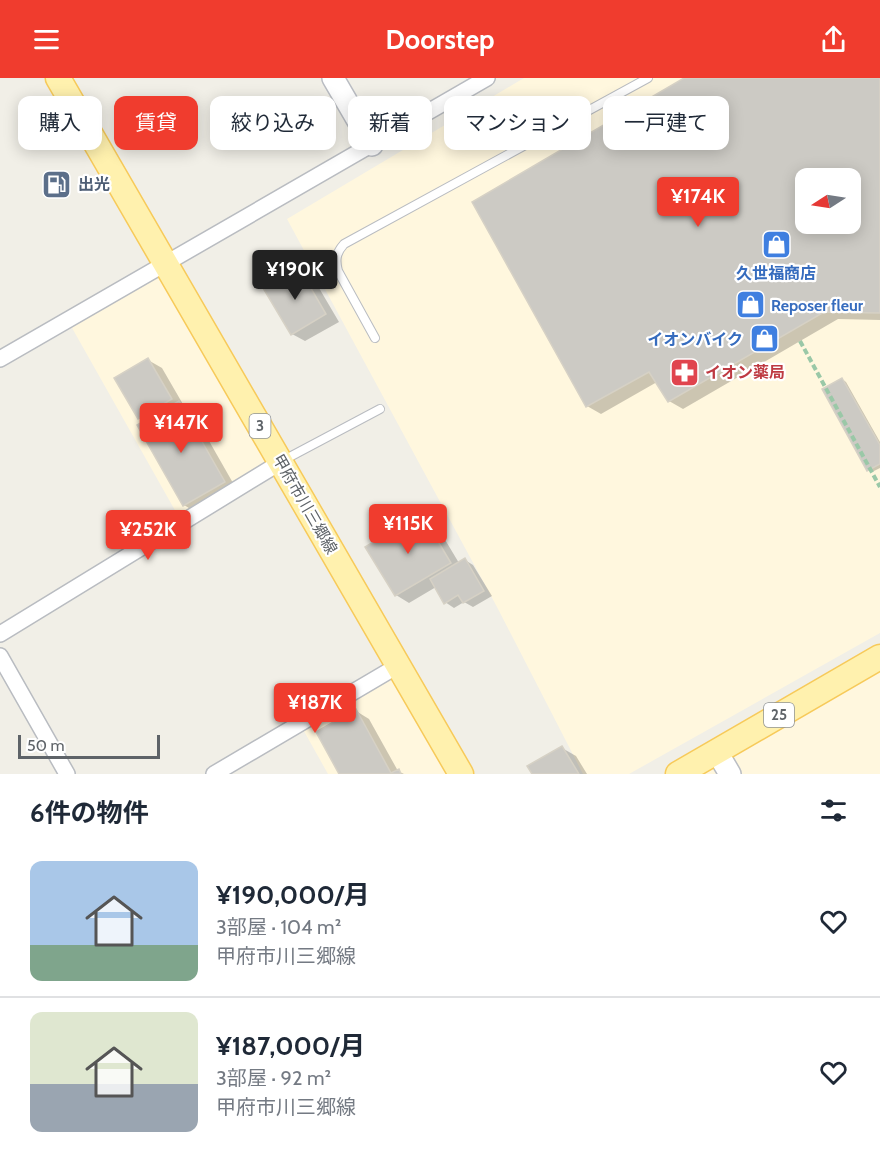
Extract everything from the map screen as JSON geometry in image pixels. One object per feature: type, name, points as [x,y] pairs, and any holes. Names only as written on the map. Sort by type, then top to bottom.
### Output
[{"type":"main road","name":"甲府市川三郷線","points":[[58,78],[461,774]]},
{"type":"main road","name":"25","points":[[678,774],[880,657]]},
{"type":"street","points":[[333,78],[348,104]]},
{"type":"street","points":[[432,110],[487,78]]},
{"type":"street","points":[[0,359],[363,150]]},
{"type":"street","points":[[0,634],[281,462]]},
{"type":"street","points":[[0,656],[67,774]]},
{"type":"street","points":[[214,774],[399,665]]},
{"type":"street","points":[[717,752],[730,774]]},
{"type":"lane","points":[[375,338],[338,271],[335,261],[338,250],[344,244],[648,78]]},
{"type":"lane","points":[[281,462],[380,409]]},
{"type":"path","points":[[800,340],[880,487]]},
{"type":"shaded area","points":[[524,78],[880,78],[880,633],[629,774],[583,774],[497,607],[287,219],[403,150],[432,150],[432,133],[444,126],[444,150],[591,150],[591,96],[494,96]]},
{"type":"shaded area","points":[[166,263],[281,462],[181,521],[67,319]]},
{"type":"shaded area","points":[[880,657],[880,774],[678,774]]},
{"type":"shaded area","points":[[399,665],[461,774],[328,774],[300,724]]},
{"type":"building","points":[[684,78],[880,78],[880,313],[824,312],[668,402],[649,372],[586,407],[472,202],[561,150],[591,150],[591,132],[603,125],[603,150],[729,150],[729,96],[653,96]]},
{"type":"building","points":[[298,266],[326,314],[291,335],[263,288]]},
{"type":"building","points":[[148,358],[172,399],[138,419],[114,378]]},
{"type":"building","points":[[842,378],[880,445],[880,464],[867,471],[822,389]]},
{"type":"building","points":[[179,401],[225,482],[183,506],[137,425]]},
{"type":"building","points":[[421,513],[451,563],[395,596],[365,547]]},
{"type":"building","points":[[465,558],[484,591],[463,603],[458,595],[444,604],[430,579]]},
{"type":"building","points":[[356,709],[391,773],[399,769],[401,774],[339,774],[316,732]]},
{"type":"building","points":[[562,746],[579,774],[532,774],[527,766]]},
{"type":"place","name":"出光","points":[[57,184]]},
{"type":"place","name":"久世福商店","points":[[776,245]]},
{"type":"place","name":"Reposer fleur","points":[[750,305]]},
{"type":"place","name":"イオンバイク","points":[[764,339]]},
{"type":"place","name":"イオン薬局","points":[[684,372]]}]
